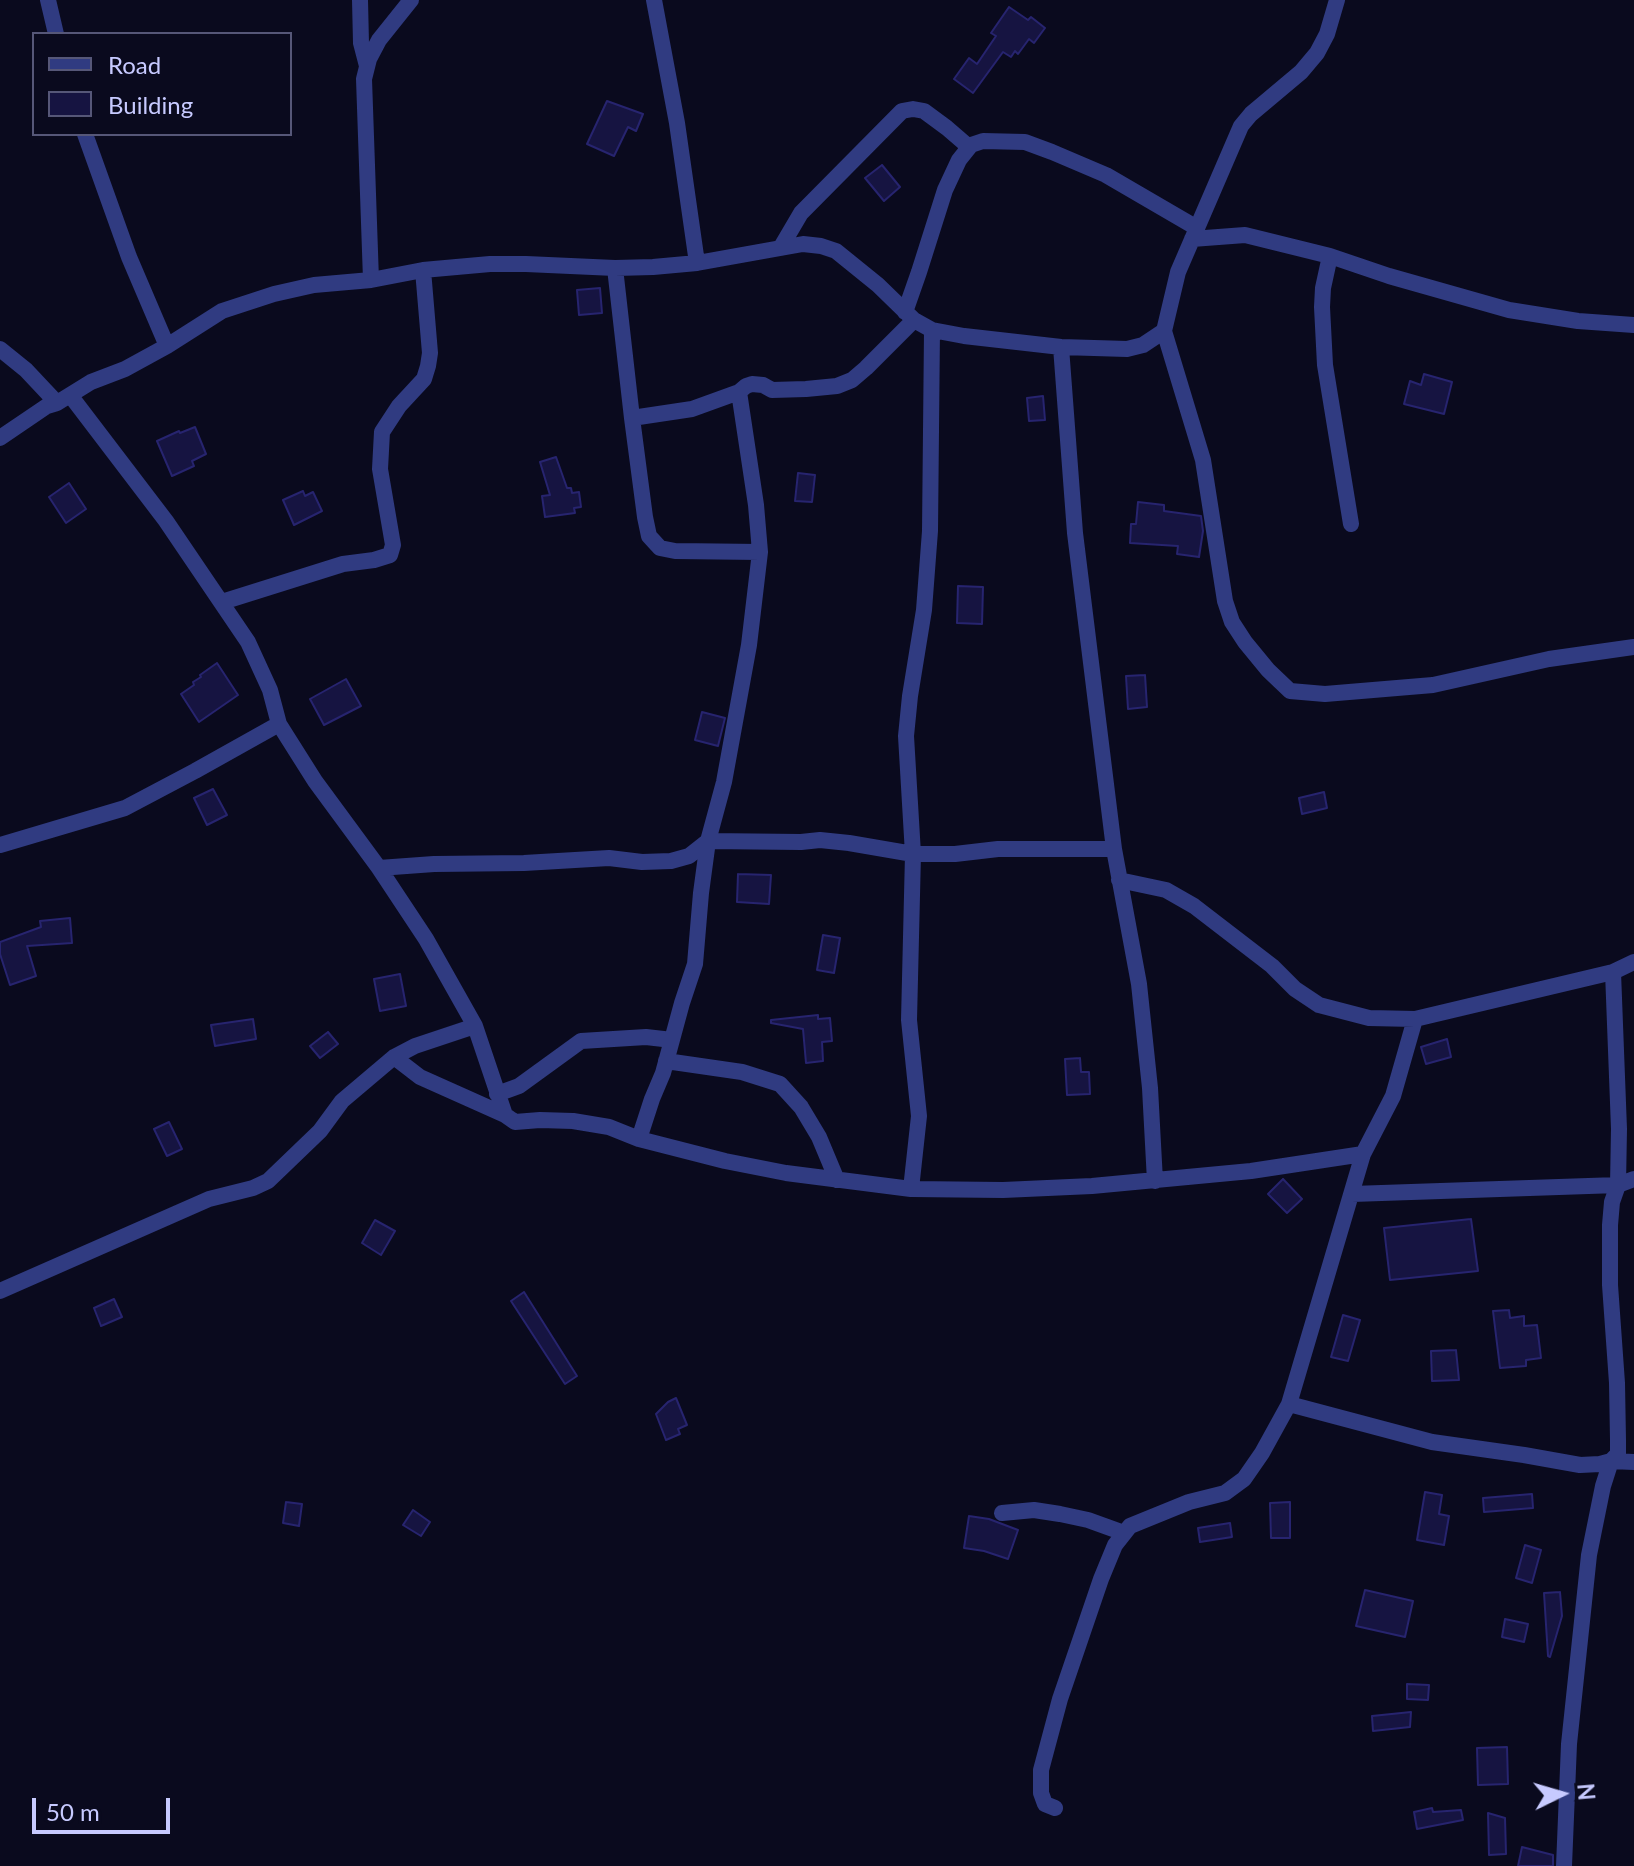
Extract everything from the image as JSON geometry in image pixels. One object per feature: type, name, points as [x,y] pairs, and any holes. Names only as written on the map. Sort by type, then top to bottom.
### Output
[{"type":"street","points":[[48,0],[56,32]]},
{"type":"street","points":[[360,0],[361,43],[367,67]]},
{"type":"street","points":[[371,280],[364,79],[369,59],[379,40],[411,0]]},
{"type":"street","points":[[654,0],[677,123],[697,263]]},
{"type":"street","points":[[1337,0],[1327,34],[1317,53],[1301,72],[1241,126],[1178,272],[1164,331],[1203,460],[1225,601],[1232,622],[1268,670],[1290,691],[1325,694],[1433,685],[1549,659],[1634,647]]},
{"type":"street","points":[[781,247],[801,213],[902,111],[924,111],[969,147]]},
{"type":"street","points":[[86,136],[129,257],[167,346]]},
{"type":"street","points":[[632,418],[692,409],[752,384],[783,390],[821,388],[852,380],[866,368],[909,316],[945,190],[969,147],[983,141],[1025,142],[1106,175],[1194,234],[1245,235],[1330,256],[1509,310],[1578,321],[1634,325]]},
{"type":"street","points":[[0,438],[47,406],[91,382],[125,369],[222,311],[314,285],[371,280],[423,270],[490,264],[653,267],[697,263],[803,244],[836,251],[878,285],[909,316],[932,330],[1061,347],[1127,349],[1143,345],[1164,331]]},
{"type":"street","points":[[1330,256],[1322,307],[1325,365],[1351,524]]},
{"type":"street","points":[[615,268],[649,536],[660,548],[675,551],[760,552]]},
{"type":"street","points":[[222,602],[343,564],[390,555],[393,545],[380,469],[380,444],[382,432],[399,406],[424,379],[428,366],[430,353],[423,270]]},
{"type":"street","points":[[911,1189],[919,1116],[909,1020],[913,854],[906,736],[924,610],[930,531],[932,330]]},
{"type":"street","points":[[1061,347],[1075,533],[1114,849],[1139,984],[1150,1088],[1155,1181]]},
{"type":"street","points":[[0,349],[63,399],[166,521],[222,602],[248,642],[270,690],[279,724],[315,781],[426,939],[475,1026],[505,1115]]},
{"type":"street","points":[[639,1139],[695,964],[708,841],[724,782],[756,595],[760,552],[739,392]]},
{"type":"street","points":[[0,845],[125,808],[279,724]]},
{"type":"street","points":[[379,868],[609,858],[642,862],[671,861],[689,856],[708,841],[820,840],[913,854],[955,854],[998,849],[1114,849]]},
{"type":"street","points":[[1119,880],[1166,890],[1194,906],[1319,1005],[1369,1018],[1415,1019],[1613,972],[1634,962]]},
{"type":"street","points":[[1564,1866],[1569,1744],[1589,1555],[1603,1486],[1611,1461],[1618,1454],[1610,1225],[1612,1202],[1626,1182],[1619,1129],[1613,972]]},
{"type":"street","points":[[1055,1808],[1045,1804],[1041,1793],[1041,1770],[1048,1737],[1115,1545],[1130,1526],[1189,1502],[1225,1493],[1244,1479],[1262,1453],[1289,1404],[1363,1154],[1393,1096],[1415,1019]]},
{"type":"street","points":[[0,1291],[209,1199],[268,1181],[320,1131],[342,1101],[394,1057],[415,1046],[475,1026]]},
{"type":"street","points":[[497,1094],[519,1086],[581,1041],[646,1037],[672,1040]]},
{"type":"street","points":[[394,1057],[420,1077],[515,1122],[573,1121],[609,1127],[639,1139],[725,1161],[911,1189],[1003,1190],[1092,1186],[1251,1171],[1363,1154]]},
{"type":"street","points":[[666,1061],[742,1072],[780,1084],[801,1107],[819,1137],[837,1180]]},
{"type":"street","points":[[1352,1194],[1626,1182]]},
{"type":"street","points":[[1289,1404],[1432,1442],[1580,1465],[1634,1462]]},
{"type":"street","points":[[1002,1513],[1034,1510],[1060,1514],[1124,1533]]},
{"type":"building","points":[[1009,7],[1028,20],[1031,17],[1045,28],[1034,43],[1029,39],[1018,54],[1015,51],[1011,57],[1003,52],[973,93],[954,79],[969,58],[977,64],[996,36],[991,33]]},
{"type":"building","points":[[607,101],[643,114],[636,131],[628,127],[614,156],[587,144]]},
{"type":"building","points":[[882,165],[900,187],[884,201],[865,178]]},
{"type":"building","points":[[600,288],[602,313],[579,315],[577,290]]},
{"type":"building","points":[[1424,374],[1452,382],[1444,414],[1404,404],[1410,381],[1421,385]]},
{"type":"building","points":[[1043,396],[1045,420],[1029,421],[1027,398]]},
{"type":"building","points":[[195,427],[206,454],[192,461],[194,466],[172,476],[157,441]]},
{"type":"building","points":[[556,457],[567,488],[571,488],[572,493],[579,492],[581,507],[574,508],[575,513],[545,517],[542,496],[550,495],[540,462]]},
{"type":"building","points":[[798,473],[815,475],[812,502],[795,501]]},
{"type":"building","points":[[69,483],[86,509],[66,523],[49,497]]},
{"type":"building","points":[[303,491],[305,496],[313,492],[322,511],[294,525],[283,500]]},
{"type":"building","points":[[1138,502],[1164,505],[1164,511],[1201,516],[1203,531],[1199,557],[1177,554],[1178,546],[1130,543],[1131,524],[1136,524]]},
{"type":"building","points":[[958,586],[983,587],[982,624],[957,623]]},
{"type":"building","points":[[217,663],[238,695],[199,722],[181,694]]},
{"type":"building","points":[[1145,675],[1147,707],[1128,709],[1126,676]]},
{"type":"building","points":[[346,679],[361,706],[324,725],[310,699]]},
{"type":"building","points":[[702,712],[725,718],[718,746],[695,740]]},
{"type":"building","points":[[213,789],[227,815],[207,825],[194,798]]},
{"type":"building","points":[[1324,792],[1327,808],[1302,814],[1299,798]]},
{"type":"building","points":[[738,874],[771,875],[769,904],[737,902]]},
{"type":"building","points":[[70,918],[72,943],[27,946],[36,976],[10,985],[0,954],[0,942],[41,927],[40,921]]},
{"type":"building","points":[[823,935],[840,938],[834,973],[817,970]]},
{"type":"building","points":[[400,974],[406,1006],[380,1011],[374,979]]},
{"type":"building","points":[[818,1015],[818,1019],[830,1018],[832,1041],[822,1042],[823,1061],[806,1063],[803,1029],[771,1023],[771,1020]]},
{"type":"building","points":[[253,1019],[256,1039],[215,1046],[211,1025]]},
{"type":"building","points":[[328,1032],[338,1044],[320,1058],[310,1046]]},
{"type":"building","points":[[1447,1039],[1451,1057],[1426,1064],[1421,1047]]},
{"type":"building","points":[[1080,1058],[1081,1072],[1089,1072],[1090,1094],[1067,1095],[1065,1059]]},
{"type":"building","points":[[169,1122],[182,1149],[167,1156],[154,1129]]},
{"type":"building","points":[[1283,1179],[1302,1199],[1287,1213],[1268,1194]]},
{"type":"building","points":[[1471,1219],[1478,1271],[1390,1280],[1384,1228]]},
{"type":"building","points":[[375,1220],[395,1231],[381,1255],[362,1243]]},
{"type":"building","points":[[524,1292],[577,1376],[565,1384],[511,1301]]},
{"type":"building","points":[[114,1299],[122,1317],[101,1326],[94,1308]]},
{"type":"building","points":[[1509,1310],[1510,1318],[1524,1316],[1524,1326],[1537,1325],[1541,1358],[1526,1360],[1526,1366],[1500,1368],[1493,1311]]},
{"type":"building","points":[[1343,1315],[1360,1320],[1348,1361],[1331,1357]]},
{"type":"building","points":[[1456,1350],[1459,1380],[1432,1381],[1431,1351]]},
{"type":"building","points":[[676,1398],[687,1425],[678,1429],[680,1434],[666,1440],[656,1414]]},
{"type":"building","points":[[1425,1492],[1442,1495],[1439,1514],[1449,1516],[1444,1545],[1417,1540]]},
{"type":"building","points":[[1532,1494],[1533,1508],[1484,1512],[1483,1498]]},
{"type":"building","points":[[286,1502],[302,1504],[299,1526],[283,1523]]},
{"type":"building","points":[[1290,1502],[1290,1538],[1271,1538],[1270,1503]]},
{"type":"building","points":[[413,1510],[430,1522],[421,1536],[403,1525]]},
{"type":"building","points":[[969,1516],[989,1519],[1018,1530],[1008,1559],[964,1548]]},
{"type":"building","points":[[1230,1523],[1232,1537],[1200,1542],[1198,1528]]},
{"type":"building","points":[[1525,1545],[1541,1550],[1532,1583],[1516,1578]]},
{"type":"building","points":[[1365,1590],[1413,1601],[1405,1637],[1356,1626]]},
{"type":"building","points":[[1560,1592],[1562,1616],[1550,1657],[1544,1593]]},
{"type":"building","points":[[1505,1619],[1528,1624],[1524,1642],[1502,1637]]},
{"type":"building","points":[[1407,1684],[1429,1685],[1428,1700],[1407,1699]]},
{"type":"building","points":[[1411,1712],[1410,1727],[1373,1731],[1372,1716]]},
{"type":"building","points":[[1507,1747],[1508,1784],[1478,1785],[1477,1748]]},
{"type":"building","points":[[1432,1808],[1433,1812],[1461,1810],[1463,1820],[1417,1829],[1414,1812]]},
{"type":"building","points":[[1488,1813],[1505,1818],[1506,1854],[1489,1855]]},
{"type":"building","points":[[1522,1847],[1553,1855],[1553,1866],[1518,1866]]}]
